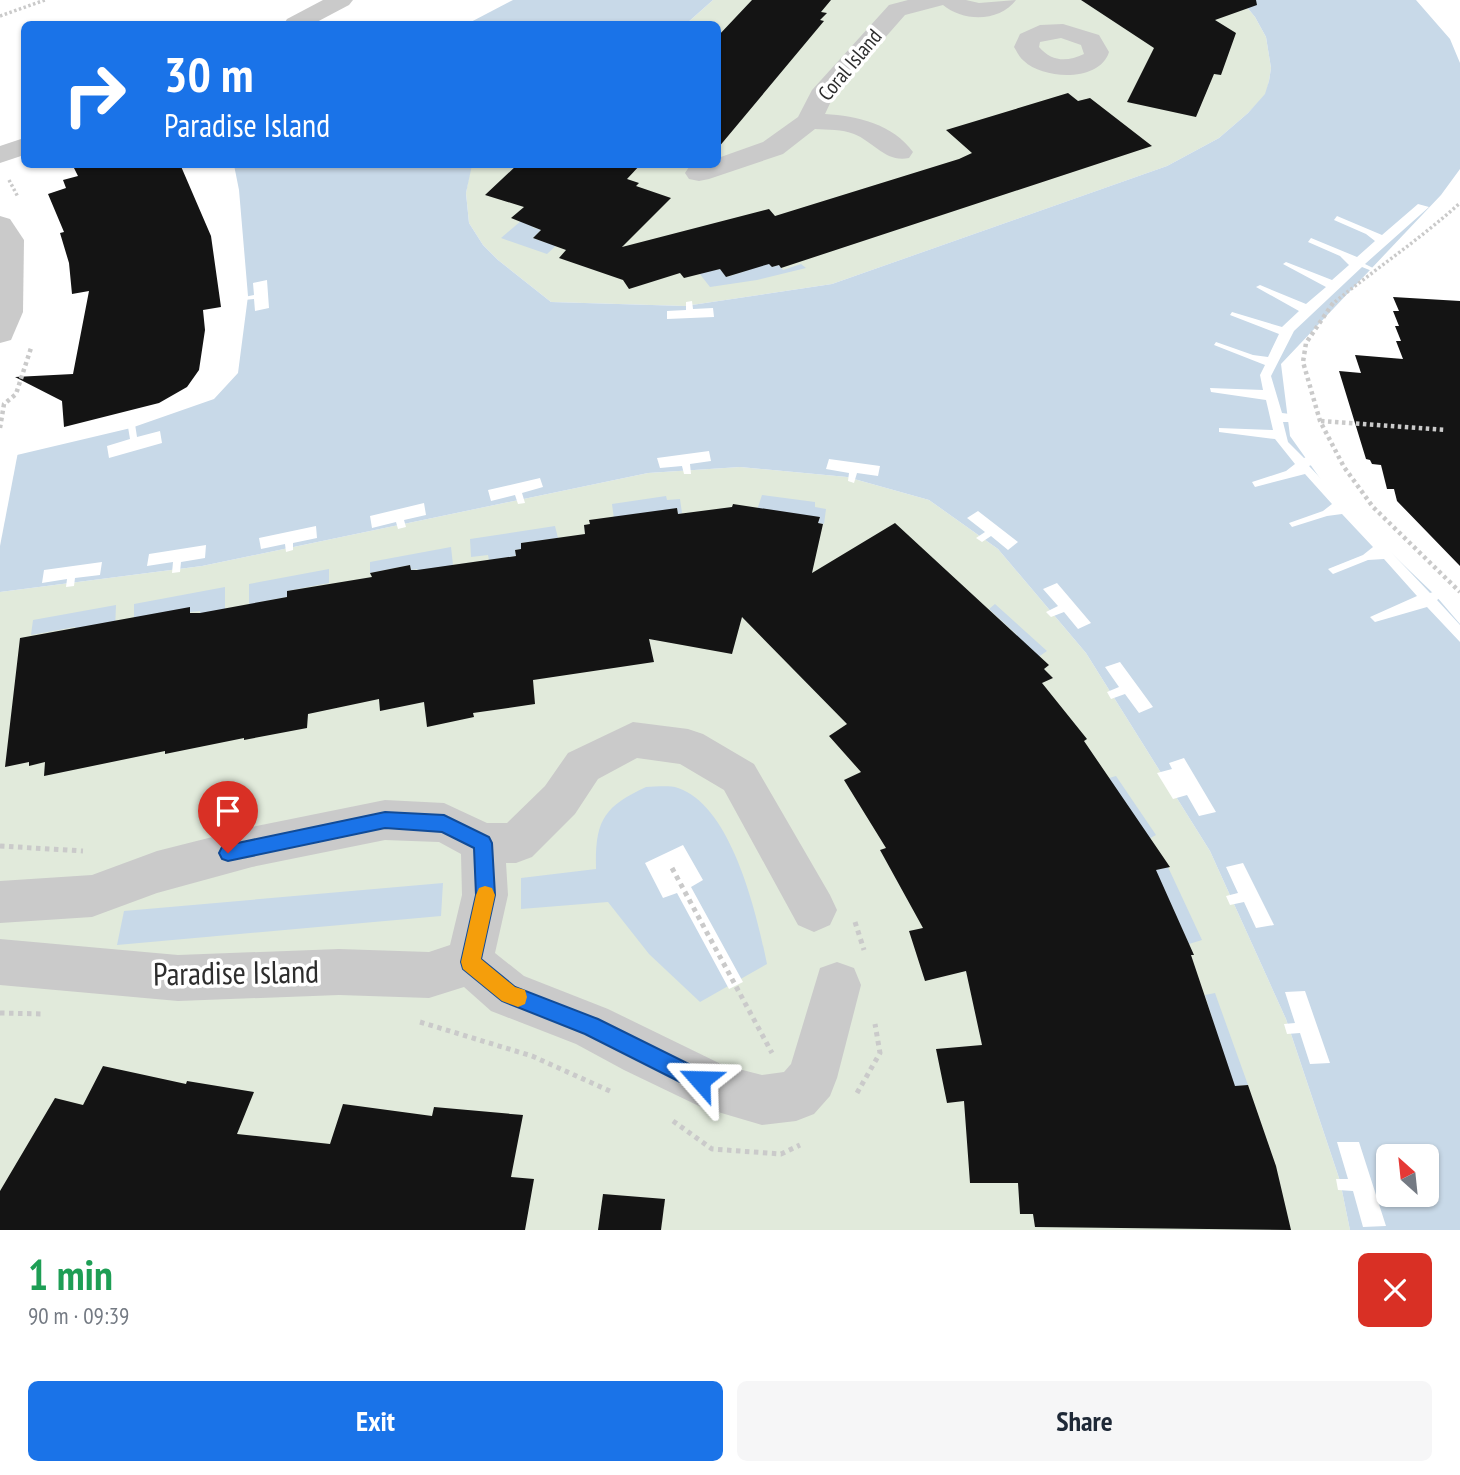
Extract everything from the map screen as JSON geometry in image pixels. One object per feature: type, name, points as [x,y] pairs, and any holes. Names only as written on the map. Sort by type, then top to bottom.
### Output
[{"type":"street","points":[[302,21],[341,0]]},
{"type":"street","name":"Coral Island","points":[[721,166],[761,154],[809,121],[821,94],[897,10],[935,0]]},
{"type":"street","points":[[951,0],[961,8],[974,11],[1001,4],[1042,32]]},
{"type":"street","name":"Coral Island","points":[[809,121],[853,123],[876,132],[899,152]]},
{"type":"street","points":[[0,155],[21,147]]},
{"type":"street","name":"Coral Island","points":[[699,173],[715,168]]},
{"type":"street","points":[[0,225],[9,240],[7,312],[0,333]]},
{"type":"street","points":[[0,902],[92,896],[157,872],[252,847],[385,820],[444,824],[483,843],[516,843],[560,800],[583,766],[633,740],[688,747],[739,776],[814,910]]},
{"type":"street","points":[[483,843],[485,895],[470,962],[509,994],[591,1026],[641,1053],[719,1089],[762,1100],[796,1096],[812,1078],[837,985]]},
{"type":"street","name":"Paradise Island","points":[[0,962],[178,978],[339,972],[429,975],[470,962]]},
{"type":"path","points":[[0,16],[46,0]]},
{"type":"path","points":[[1460,203],[1420,239],[1387,259],[1330,306],[1306,343],[1303,362],[1320,421],[1344,467],[1373,507],[1460,592]]},
{"type":"path","points":[[0,428],[4,404]]},
{"type":"path","points":[[1320,421],[1446,430]]},
{"type":"path","points":[[672,868],[796,1096]]},
{"type":"green space","points":[[713,0],[1241,0],[1266,37],[1271,68],[1266,94],[1248,113],[1219,138],[1167,166],[832,284],[685,306],[551,302],[498,260],[483,245],[469,223],[466,193],[470,168],[721,168],[721,21],[689,21]]},
{"type":"green space","points":[[740,467],[847,477],[929,500],[998,549],[1086,653],[1210,851],[1286,1019],[1340,1181],[1350,1230],[0,1230],[0,592],[202,566],[648,473]]},
{"type":"water","points":[[513,0],[713,0],[689,21],[473,21]]},
{"type":"water","points":[[1241,0],[1416,0],[1450,39],[1460,63],[1460,169],[1441,195],[1281,364],[1290,436],[1334,498],[1436,596],[1460,624],[1460,1230],[1350,1230],[1340,1181],[1286,1019],[1210,851],[1086,653],[998,549],[929,500],[847,477],[740,467],[648,473],[202,566],[0,592],[0,459],[131,428],[214,399],[238,373],[248,296],[235,168],[471,168],[466,193],[469,223],[483,245],[498,260],[551,302],[685,306],[832,284],[1167,166],[1219,138],[1248,113],[1265,94],[1271,68],[1266,37]]},
{"type":"water","points":[[540,220],[532,227],[541,230],[533,238],[547,243],[555,236],[563,239],[547,254],[501,238],[521,221]]},
{"type":"water","points":[[747,238],[772,267],[779,265],[783,270],[801,264],[806,268],[757,280],[710,287],[699,273],[720,269],[727,277],[751,269]]},
{"type":"water","points":[[762,495],[815,502],[815,507],[826,509],[824,524],[818,523],[820,517],[757,510]]},
{"type":"water","points":[[666,496],[667,500],[680,499],[682,513],[678,514],[677,509],[614,519],[612,504]]},
{"type":"water","points":[[555,526],[558,538],[521,543],[521,549],[515,550],[516,556],[489,560],[488,555],[471,557],[470,539]]},
{"type":"water","points":[[451,547],[453,565],[418,575],[417,569],[411,570],[410,565],[370,573],[370,562]]},
{"type":"water","points":[[329,569],[329,583],[287,591],[287,597],[260,602],[249,609],[249,584]]},
{"type":"water","points":[[225,587],[225,612],[200,617],[200,611],[134,618],[134,604]]},
{"type":"water","points":[[995,604],[1047,651],[1028,664],[1016,634],[989,609]]},
{"type":"water","points":[[116,605],[115,630],[75,632],[75,627],[31,635],[33,620]]},
{"type":"water","points":[[1116,776],[1156,835],[1134,847],[1109,778]]},
{"type":"water","points":[[646,787],[678,788],[697,799],[713,816],[739,864],[756,918],[767,964],[700,1002],[649,954],[608,902],[521,909],[521,878],[596,869],[597,839],[604,818],[620,802]]},
{"type":"water","points":[[1168,867],[1202,940],[1189,944],[1172,907],[1161,909],[1138,874]]},
{"type":"water","points":[[443,883],[441,916],[117,945],[124,911]]},
{"type":"water","points":[[1215,993],[1248,1085],[1215,1088],[1220,1044],[1205,995]]},
{"type":"pier","points":[[1418,204],[1429,207],[1365,264],[1375,269],[1372,271],[1362,267],[1294,331],[1271,376],[1282,413],[1290,414],[1292,422],[1283,422],[1288,442],[1304,458],[1309,456],[1314,464],[1309,466],[1377,538],[1380,537],[1391,547],[1388,549],[1430,593],[1436,591],[1439,594],[1441,597],[1437,600],[1460,625],[1460,642],[1427,607],[1375,622],[1370,617],[1417,596],[1384,559],[1368,560],[1333,574],[1328,569],[1363,555],[1373,547],[1342,514],[1292,527],[1289,523],[1323,511],[1332,504],[1305,474],[1255,487],[1252,482],[1286,471],[1295,464],[1275,439],[1219,432],[1219,428],[1273,430],[1266,400],[1211,392],[1210,388],[1263,390],[1260,375],[1265,365],[1214,345],[1216,342],[1253,355],[1268,357],[1279,334],[1230,315],[1232,312],[1282,327],[1299,311],[1256,287],[1260,285],[1306,304],[1326,287],[1283,264],[1286,262],[1332,280],[1349,265],[1340,256],[1308,242],[1311,238],[1357,257],[1375,241],[1366,234],[1334,220],[1337,216],[1382,235]]},
{"type":"pier","points":[[267,280],[269,308],[255,311],[254,299],[244,300],[244,297],[254,295],[253,283]]},
{"type":"pier","points":[[692,301],[693,309],[713,308],[714,317],[667,319],[667,311],[686,310],[686,302]]},
{"type":"pier","points":[[135,424],[137,437],[160,431],[162,443],[109,458],[107,446],[130,439],[128,427]]},
{"type":"pier","points":[[709,451],[711,461],[690,464],[691,474],[684,474],[682,466],[660,468],[657,458]]},
{"type":"pier","points":[[18,452],[0,546],[0,456]]},
{"type":"pier","points":[[829,459],[880,466],[878,476],[857,473],[854,483],[848,481],[849,473],[826,469]]},
{"type":"pier","points":[[540,478],[543,487],[522,493],[525,503],[518,504],[515,495],[491,501],[488,490]]},
{"type":"pier","points":[[424,503],[426,515],[404,520],[406,527],[398,529],[396,522],[372,528],[370,516]]},
{"type":"pier","points":[[978,511],[1018,542],[1008,550],[991,536],[982,542],[976,538],[985,532],[967,518]]},
{"type":"pier","points":[[316,526],[317,538],[293,543],[293,550],[286,552],[285,544],[261,549],[259,538]]},
{"type":"pier","points":[[206,545],[205,558],[181,562],[180,572],[172,573],[173,562],[147,566],[149,554]]},
{"type":"pier","points":[[102,562],[100,575],[75,578],[74,586],[66,587],[67,579],[42,583],[44,570]]},
{"type":"pier","points":[[1057,583],[1091,623],[1078,629],[1064,612],[1051,617],[1046,612],[1058,606],[1043,589]]},
{"type":"pier","points":[[1120,662],[1153,707],[1139,713],[1125,694],[1111,699],[1107,692],[1119,687],[1105,667]]},
{"type":"pier","points":[[1184,758],[1216,812],[1199,816],[1187,795],[1173,799],[1157,773],[1172,769],[1169,763]]},
{"type":"pier","points":[[683,845],[703,880],[691,887],[743,982],[729,989],[677,893],[663,898],[645,863]]},
{"type":"pier","points":[[1243,863],[1274,925],[1256,928],[1244,902],[1230,905],[1226,896],[1238,893],[1226,867]]},
{"type":"pier","points":[[1305,991],[1330,1063],[1310,1064],[1300,1033],[1287,1034],[1284,1024],[1295,1023],[1285,992]]},
{"type":"pier","points":[[1337,1142],[1359,1142],[1376,1195],[1376,1208],[1380,1208],[1386,1226],[1363,1227],[1353,1191],[1338,1190],[1336,1179],[1348,1179]]},
{"type":"building","points":[[752,0],[831,0],[821,12],[827,13],[820,20],[824,21],[721,144],[721,33]]},
{"type":"building","points":[[1081,0],[1256,0],[1257,5],[1215,20],[1236,33],[1221,75],[1214,74],[1196,117],[1127,102],[1154,48]]},
{"type":"building","points":[[1068,93],[1078,101],[1090,98],[1152,146],[781,268],[779,265],[772,267],[769,264],[726,277],[720,269],[684,278],[680,273],[629,289],[623,280],[559,258],[566,250],[533,238],[541,230],[511,218],[524,207],[485,195],[514,168],[637,168],[627,179],[639,183],[636,186],[671,198],[622,247],[769,209],[775,216],[972,153],[946,130]]},
{"type":"building","points":[[74,168],[182,168],[211,236],[221,307],[203,310],[205,330],[199,370],[187,387],[159,403],[64,427],[62,401],[15,377],[73,374],[89,291],[72,294],[69,263],[60,233],[64,232],[48,194],[66,188],[63,180],[78,176]]},
{"type":"building","points":[[1393,297],[1460,301],[1460,566],[1397,501],[1394,489],[1387,489],[1381,465],[1372,464],[1366,459],[1339,371],[1361,373],[1355,355],[1403,359],[1396,341],[1401,341],[1393,311],[1399,311]]},
{"type":"building","points":[[733,504],[820,517],[818,523],[823,524],[812,573],[895,523],[1049,665],[1044,669],[1053,678],[1042,683],[1087,739],[1084,741],[1170,867],[1156,870],[1194,955],[1191,955],[1235,1086],[1248,1085],[1276,1166],[1291,1230],[1035,1227],[1033,1214],[1020,1214],[1018,1183],[970,1183],[964,1101],[947,1103],[936,1049],[982,1045],[966,971],[925,981],[909,931],[923,928],[880,850],[886,848],[844,780],[861,772],[829,736],[847,724],[742,617],[732,654],[649,639],[654,662],[533,680],[535,704],[473,713],[474,717],[427,727],[424,702],[380,711],[379,699],[308,714],[307,728],[244,740],[165,754],[165,751],[44,776],[45,762],[5,767],[20,638],[190,607],[190,613],[200,613],[287,597],[287,591],[372,577],[370,573],[410,565],[411,570],[417,570],[516,556],[515,550],[521,549],[521,543],[585,534],[584,525],[590,524],[589,520],[677,508],[678,514],[732,507]]},
{"type":"building","points":[[103,1066],[186,1084],[187,1081],[254,1092],[237,1134],[330,1144],[343,1104],[432,1116],[434,1107],[523,1115],[511,1177],[534,1179],[525,1230],[0,1230],[0,1191],[55,1098],[83,1105]]},
{"type":"building","points":[[603,1194],[665,1199],[661,1230],[598,1230]]},
{"type":"slow traffic","points":[[485,895],[470,962],[509,994],[518,997]]},
{"type":"route","points":[[228,853],[385,820],[444,824],[483,843],[485,895],[470,962],[509,994],[591,1026],[700,1080]]}]
